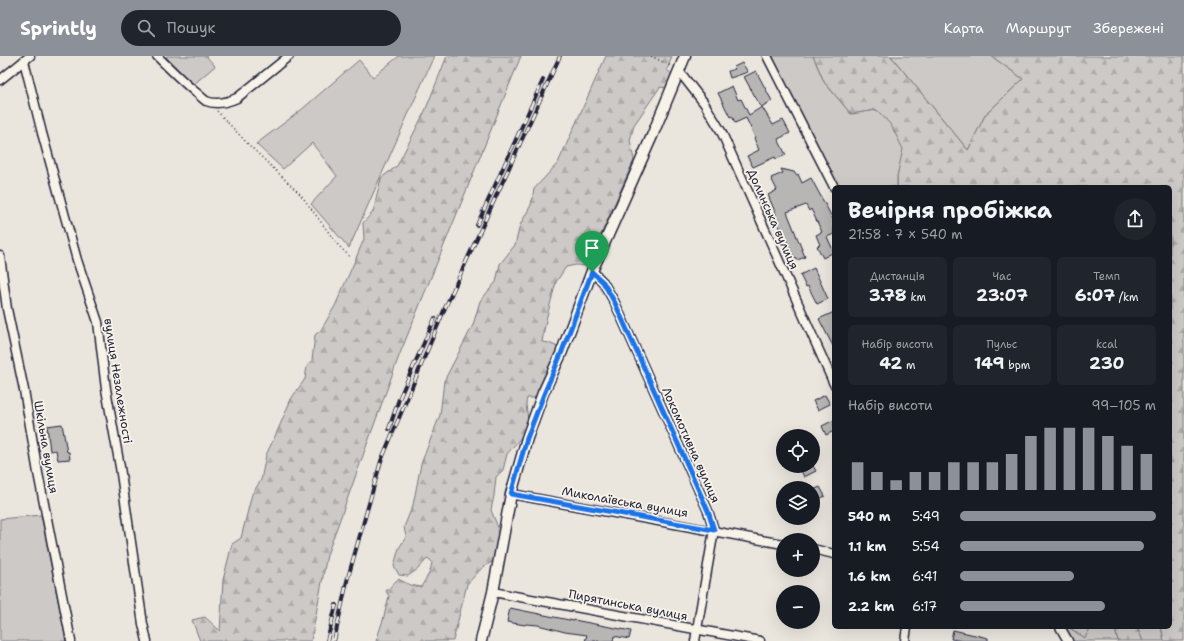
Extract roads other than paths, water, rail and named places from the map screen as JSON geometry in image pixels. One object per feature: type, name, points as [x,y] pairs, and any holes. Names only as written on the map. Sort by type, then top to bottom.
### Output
[{"type":"street","points":[[157,56],[179,79],[207,101],[218,103],[237,98],[289,56]]},
{"type":"street","points":[[481,641],[493,592],[511,494],[530,431],[592,272],[652,136],[685,56]]},
{"type":"street","points":[[767,56],[832,185]]},
{"type":"street","points":[[0,80],[27,59]]},
{"type":"street","name":"вулиця Незалежності","points":[[27,59],[42,132],[77,260],[98,322],[106,389],[120,467],[143,624],[147,641]]},
{"type":"street","name":"Долинська вулиця","points":[[679,71],[704,103],[721,131],[832,380]]},
{"type":"street","name":"Шкільна вулиця","points":[[0,256],[7,309],[24,390],[38,473],[71,641]]},
{"type":"street","name":"Локомотивна вулиця","points":[[592,272],[603,282],[615,303],[708,511],[714,530],[695,641]]},
{"type":"street","name":"Миколаївська вулиця","points":[[511,494],[776,543]]},
{"type":"street","points":[[820,551],[832,554]]},
{"type":"street","name":"Пирятинська вулиця","points":[[493,592],[760,641]]},
{"type":"street","points":[[905,641],[908,629]]},
{"type":"street","points":[[1061,629],[1068,641]]},
{"type":"railway","points":[[334,641],[347,581],[381,461],[445,308],[560,56]]},
{"type":"railway","points":[[477,225],[543,80]]},
{"type":"railway","points":[[389,429],[399,399],[435,318]]},
{"type":"railway","points":[[327,641],[336,605]]}]
